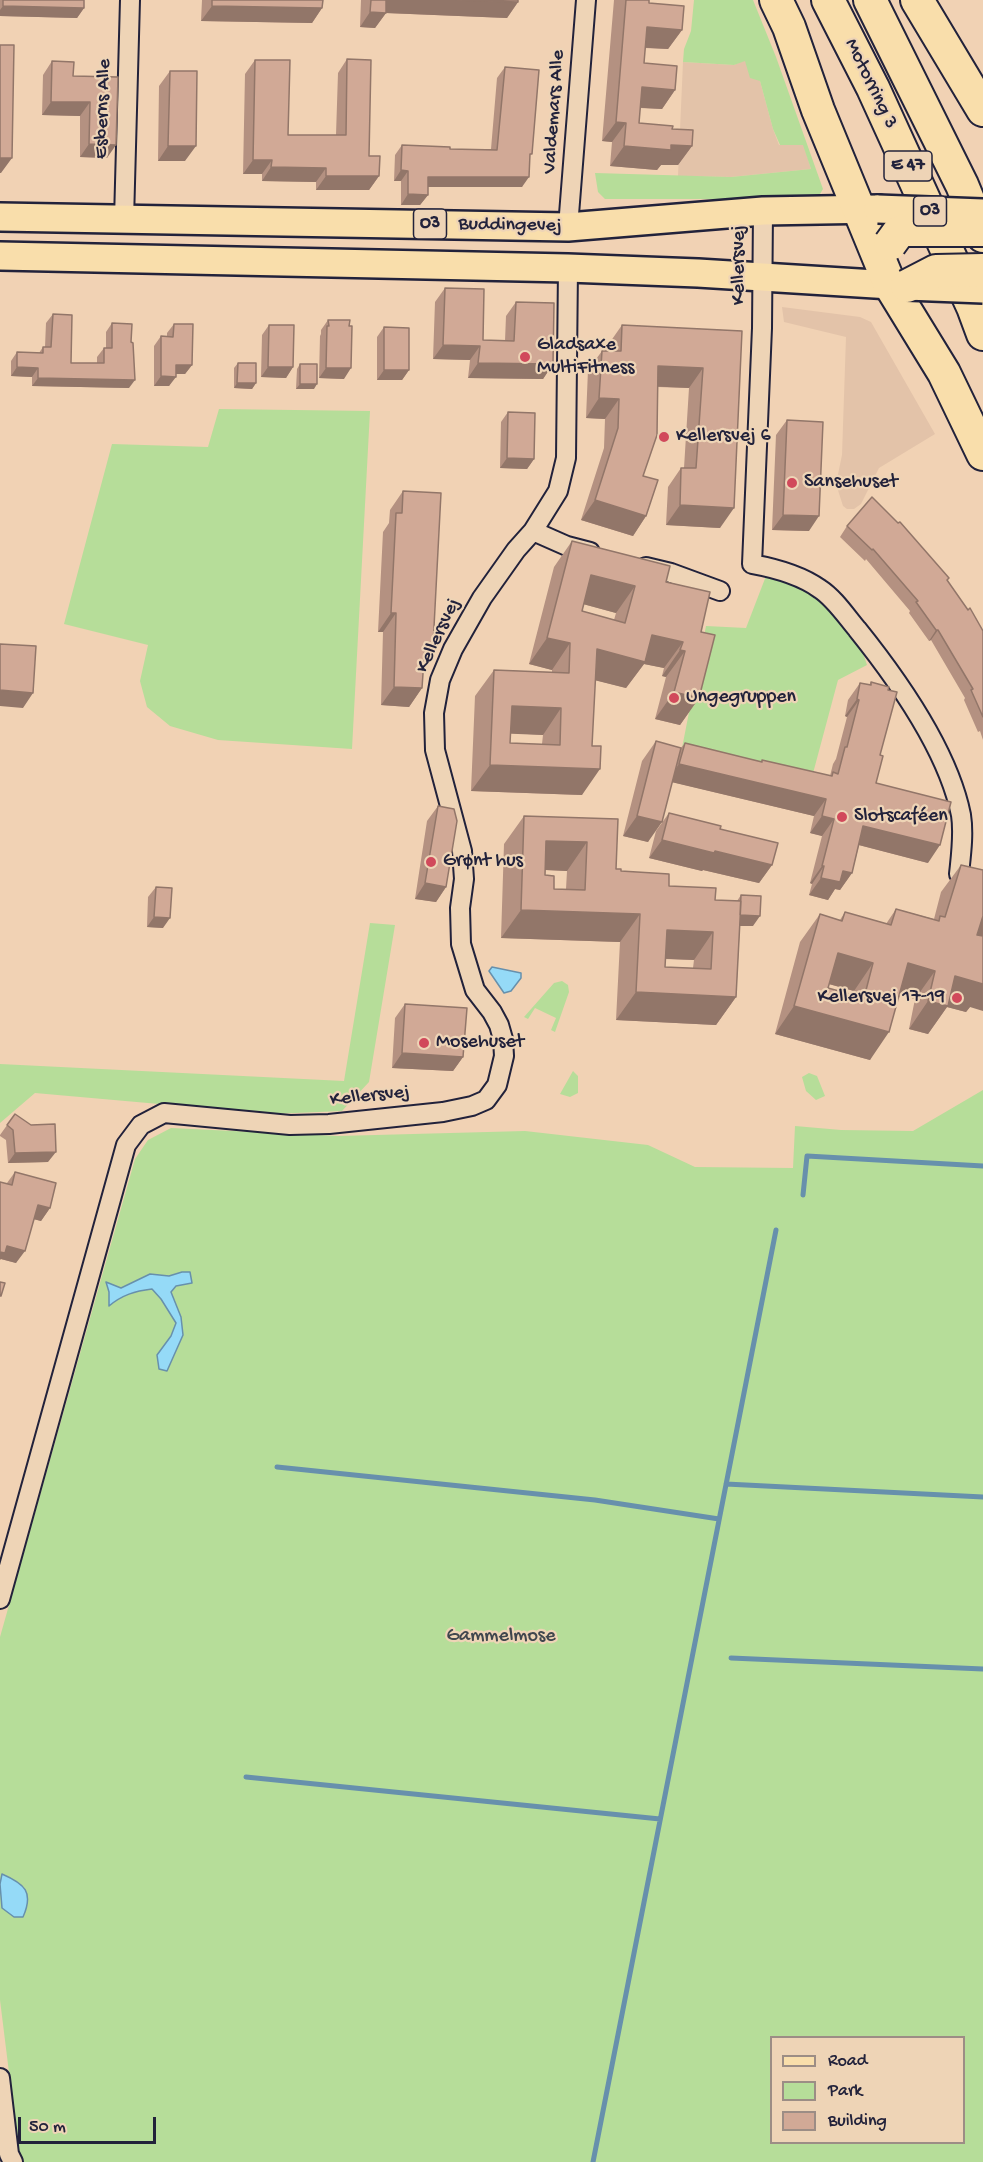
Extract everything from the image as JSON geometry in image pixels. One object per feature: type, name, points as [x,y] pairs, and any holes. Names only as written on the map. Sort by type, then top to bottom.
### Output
[{"type":"highway","points":[[776,0],[789,27],[818,110],[868,210],[898,285],[983,454]]},
{"type":"highway","name":"Motorring 3","points":[[828,0],[873,88],[973,307],[983,334]]},
{"type":"highway","name":"Motorring 3","points":[[870,0],[962,185],[983,236]]},
{"type":"highway","points":[[917,0],[983,110]]},
{"type":"highway","points":[[898,285],[888,255],[890,244],[898,233],[911,229],[983,230]]},
{"type":"highway","points":[[898,285],[936,271],[983,270]]},
{"type":"main road","name":"Buddingevej","points":[[0,217],[568,227],[763,212],[868,210],[983,213]]},
{"type":"main road","name":"Buddingevej","points":[[0,256],[568,268],[983,289]]},
{"type":"street","name":"Esberns Alle","points":[[124,220],[130,0]]},
{"type":"street","name":"Valdemars Alle","points":[[568,227],[586,0]]},
{"type":"street","name":"Kellersvej","points":[[763,212],[760,377],[752,564],[803,579],[822,590],[844,614],[903,689],[933,741],[956,793],[962,838],[959,874]]},
{"type":"street","name":"Kellersvej","points":[[0,1599],[126,1145],[141,1125],[164,1113],[290,1125],[329,1124],[443,1112],[472,1106],[486,1100],[497,1085],[504,1056],[503,1039],[492,1012],[475,990],[461,944],[460,908],[464,879],[462,851],[435,750],[434,713],[440,680],[453,649],[482,598],[516,550],[533,531],[558,491],[566,458],[568,268]]},
{"type":"street","points":[[533,531],[567,546],[612,558]]},
{"type":"street","points":[[635,564],[671,573],[720,591]]},
{"type":"street","points":[[0,2078],[9,2154],[13,2162]]},
{"type":"shaded area","points":[[745,60],[760,81],[779,145],[804,145],[811,169],[731,177],[678,176],[683,62],[734,65]]},
{"type":"shaded area","points":[[782,307],[860,317],[871,322],[935,434],[879,468],[861,504],[854,509],[847,509],[843,506],[836,484],[842,455],[846,337],[784,322]]},
{"type":"green space","points":[[694,0],[753,0],[823,189],[817,199],[605,199],[598,192],[595,173],[731,177],[811,169],[803,145],[780,145],[773,129],[760,81],[750,78],[745,61],[734,65],[683,62],[684,49],[691,31]]},
{"type":"green space","points":[[219,409],[370,411],[352,749],[218,740],[170,726],[147,707],[140,681],[148,645],[64,624],[112,444],[208,447]]},
{"type":"green space","points":[[766,576],[814,592],[862,650],[867,665],[838,680],[812,777],[681,753],[706,626],[746,628]]},
{"type":"green space","points":[[370,923],[395,925],[369,1082],[342,1111],[272,1114],[35,1093],[0,1123],[0,1064],[344,1081]]},
{"type":"green space","points":[[562,981],[568,985],[569,992],[555,1032],[551,1030],[556,1018],[535,1008],[528,1019],[524,1017],[554,983]]},
{"type":"green space","points":[[573,1071],[578,1076],[578,1093],[570,1097],[560,1094]]},
{"type":"green space","points":[[809,1073],[817,1076],[825,1096],[816,1100],[806,1091],[802,1077]]},
{"type":"green space","name":"Gammelmose","points":[[983,1090],[983,2162],[24,2162],[19,2153],[0,2000],[0,1637],[135,1159],[148,1140],[171,1128],[338,1136],[525,1131],[648,1145],[695,1167],[793,1168],[795,1126],[841,1130],[913,1131]]},
{"type":"water","points":[[492,967],[521,973],[521,978],[511,991],[504,993],[489,971]]},
{"type":"water","points":[[190,1272],[192,1283],[176,1286],[171,1292],[181,1317],[183,1335],[167,1371],[159,1369],[157,1355],[171,1336],[176,1323],[161,1299],[152,1289],[129,1294],[109,1306],[106,1282],[121,1288],[150,1274],[169,1276]]},
{"type":"water","points":[[2,1874],[17,1881],[25,1890],[28,1901],[23,1917],[14,1917],[2,1908],[0,1884]]},
{"type":"building","points":[[3,0],[84,0],[84,8],[3,6]]},
{"type":"building","points":[[212,0],[323,0],[322,8],[212,6]]},
{"type":"building","points":[[371,0],[386,0],[386,13],[370,12]]},
{"type":"building","points":[[456,0],[518,0],[518,2]]},
{"type":"building","points":[[626,0],[649,0],[649,3],[684,6],[682,30],[647,27],[644,63],[677,66],[675,90],[642,87],[639,123],[693,130],[692,146],[671,145],[671,150],[624,146],[626,123],[616,122]]},
{"type":"building","points":[[0,45],[14,45],[12,158],[0,158]]},
{"type":"building","points":[[347,59],[371,60],[369,156],[380,156],[379,176],[326,176],[326,168],[271,167],[272,160],[253,160],[255,60],[290,60],[288,135],[346,135]]},
{"type":"building","points":[[52,61],[74,62],[73,76],[118,77],[116,145],[89,144],[90,102],[51,102]]},
{"type":"building","points":[[505,67],[539,70],[529,177],[428,177],[428,195],[408,194],[408,171],[401,170],[402,145],[497,150]]},
{"type":"building","points":[[170,71],[197,71],[196,146],[168,146]]},
{"type":"building","points":[[445,288],[484,289],[483,340],[514,341],[516,302],[554,303],[553,364],[478,363],[480,346],[443,345]]},
{"type":"building","points":[[53,314],[72,315],[71,363],[104,363],[104,348],[112,348],[112,323],[132,324],[131,342],[133,343],[135,380],[38,378],[38,368],[17,367],[17,352],[43,353],[43,347],[51,347]]},
{"type":"building","points":[[328,320],[350,320],[349,326],[352,326],[351,368],[326,368]]},
{"type":"building","points":[[174,324],[193,324],[192,365],[176,365],[176,377],[161,376],[161,336],[173,337]]},
{"type":"building","points":[[269,325],[294,325],[293,367],[268,367]]},
{"type":"building","name":"Kellersvej 6","points":[[622,325],[742,331],[734,508],[680,505],[681,468],[696,468],[703,368],[658,366],[657,435],[643,476],[658,480],[646,516],[595,500],[618,428],[619,399],[599,398],[602,351],[621,351]]},
{"type":"building","points":[[384,327],[409,328],[409,370],[384,370]]},
{"type":"building","points":[[238,363],[256,363],[256,383],[237,383]]},
{"type":"building","points":[[300,364],[317,364],[317,384],[300,384]]},
{"type":"building","points":[[508,412],[535,413],[534,459],[507,458]]},
{"type":"building","points":[[787,420],[823,422],[819,516],[783,515]]},
{"type":"building","points":[[403,491],[441,493],[433,646],[425,645],[422,688],[394,687],[396,613],[391,613],[396,513],[402,513]]},
{"type":"building","points":[[872,497],[898,523],[900,522],[949,578],[947,580],[968,610],[970,608],[983,631],[983,717],[971,690],[973,689],[938,630],[916,602],[918,601],[873,549],[847,526]]},
{"type":"building","points":[[572,541],[670,566],[666,582],[710,592],[701,632],[715,635],[699,698],[674,692],[685,651],[680,650],[683,642],[652,635],[645,662],[597,649],[592,746],[601,746],[600,769],[490,765],[494,670],[569,673],[570,643],[547,638]],"holes":[[[591,575],[635,586],[625,623],[582,611]],[[512,706],[561,708],[560,745],[510,743]]]},
{"type":"building","points":[[0,644],[36,646],[33,693],[0,690]]},
{"type":"building","points":[[871,682],[897,692],[880,755],[883,756],[876,783],[951,802],[940,845],[863,826],[852,873],[843,871],[840,882],[821,878],[834,819],[822,816],[826,799],[679,764],[685,743],[762,762],[762,760],[832,776],[833,772],[838,774],[859,700],[857,699],[860,683],[871,685]]},
{"type":"building","points":[[656,741],[681,748],[662,822],[637,816]]},
{"type":"building","points":[[438,806],[454,809],[457,821],[446,887],[425,883]]},
{"type":"building","points":[[669,813],[721,826],[720,829],[778,843],[772,865],[662,840]]},
{"type":"building","points":[[524,816],[618,819],[616,869],[669,874],[669,886],[716,888],[715,900],[741,901],[736,997],[636,992],[640,914],[521,910]],"holes":[[[546,841],[587,842],[585,890],[554,889],[554,876],[545,875]],[[667,930],[713,932],[711,969],[665,967]]]},
{"type":"building","points":[[961,865],[983,870],[983,916],[977,935],[983,936],[983,984],[955,976],[948,1006],[928,1001],[935,971],[908,963],[889,1032],[794,1006],[820,914],[842,921],[845,912],[891,925],[896,909],[939,921],[940,916],[945,917]],"holes":[[[838,953],[873,963],[864,998],[828,988]]]},
{"type":"building","points":[[156,887],[172,888],[170,918],[154,917]]},
{"type":"building","points":[[741,895],[761,896],[760,916],[740,915]]},
{"type":"building","points":[[405,1004],[467,1008],[463,1057],[402,1053]]},
{"type":"building","points":[[15,1114],[31,1125],[55,1124],[56,1152],[15,1153],[13,1130],[7,1125]]},
{"type":"building","points":[[15,1172],[56,1183],[50,1208],[38,1205],[25,1251],[7,1246],[5,1253],[0,1252],[0,1182],[12,1185]]},
{"type":"building","points":[[0,1282],[5,1283],[1,1296],[0,1296]]},
{"type":"waterway","points":[[803,1195],[807,1156],[983,1166]]},
{"type":"waterway","points":[[593,2162],[776,1230]]},
{"type":"waterway","points":[[277,1467],[595,1500],[719,1519]]},
{"type":"waterway","points":[[726,1484],[983,1497]]},
{"type":"waterway","points":[[731,1658],[983,1669]]},
{"type":"waterway","points":[[246,1777],[660,1819]]},
{"type":"place","name":"Gladsaxe MultiFitness","points":[[525,357]]},
{"type":"place","name":"Kellersvej 6","points":[[664,437]]},
{"type":"place","name":"Sansehuset","points":[[792,483]]},
{"type":"place","name":"Ungegruppen","points":[[674,698]]},
{"type":"place","name":"Slotscaféen","points":[[842,817]]},
{"type":"place","name":"Grønt hus","points":[[431,862]]},
{"type":"place","name":"Kellersvej 17-19","points":[[957,998]]},
{"type":"place","name":"Mosehuset","points":[[424,1043]]}]
